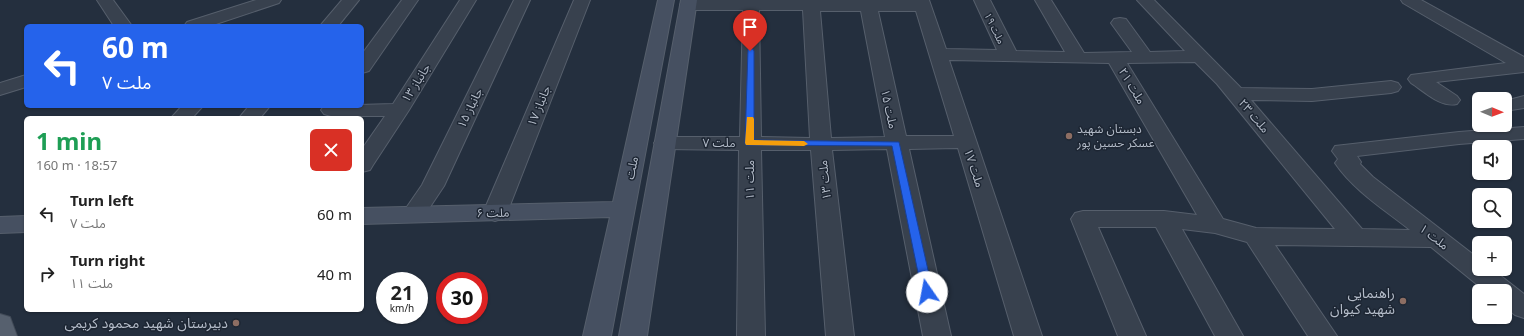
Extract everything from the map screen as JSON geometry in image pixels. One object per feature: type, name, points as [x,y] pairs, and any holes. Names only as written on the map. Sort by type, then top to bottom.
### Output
[{"type":"main road","name":"ملت","points":[[597,336],[666,0]]},
{"type":"main road","points":[[633,336],[689,2]]},
{"type":"main road","name":"ملت ۶","points":[[364,216],[623,209]]},
{"type":"main road","points":[[0,225],[24,224]]},
{"type":"main road","points":[[0,324],[3,336]]},
{"type":"street","points":[[104,0],[122,24]]},
{"type":"street","points":[[203,24],[218,21],[273,0]]},
{"type":"street","points":[[331,24],[351,0]]},
{"type":"street","points":[[364,64],[410,0]]},
{"type":"street","name":"جانباز ۱۳","points":[[364,162],[399,110],[468,0]]},
{"type":"street","name":"جانباز ۱۵","points":[[414,214],[433,186],[522,0]]},
{"type":"street","name":"جانباز ۱۷","points":[[495,212],[582,0]]},
{"type":"street","name":"ملت ۱۹","points":[[982,0],[1009,56]]},
{"type":"street","points":[[1043,0],[1078,58]]},
{"type":"street","name":"ملت ۲۳","points":[[1145,0],[1235,94],[1356,238]]},
{"type":"street","points":[[1408,0],[1524,66]]},
{"type":"street","points":[[689,2],[922,3]]},
{"type":"street","name":"ملت ۱۱","points":[[751,2],[751,336]]},
{"type":"street","name":"ملت ۱۳","points":[[811,3],[821,144],[840,336]]},
{"type":"street","name":"ملت ۱۵","points":[[867,3],[937,336]]},
{"type":"street","name":"ملت ۱۷","points":[[922,3],[1028,336]]},
{"type":"street","points":[[1120,23],[1145,57]]},
{"type":"street","name":"ملت ۲۱","points":[[938,54],[1115,58],[1215,225]]},
{"type":"street","points":[[1115,58],[1200,56]]},
{"type":"street","points":[[1450,100],[1418,79],[1524,66]]},
{"type":"street","points":[[1,86],[24,81]]},
{"type":"street","points":[[1235,94],[1312,95],[1391,87]]},
{"type":"street","points":[[183,116],[191,108]]},
{"type":"street","points":[[251,116],[258,108]]},
{"type":"street","points":[[330,111],[399,110]]},
{"type":"street","name":"ملت ۱","points":[[1493,284],[1365,182],[1346,163],[1350,162],[1343,151],[1459,138],[1524,134]]},
{"type":"street","name":"ملت ۷","points":[[665,143],[821,144],[965,142]]},
{"type":"street","points":[[1132,336],[1083,219],[1164,219],[1215,225],[1256,236],[1437,239]]},
{"type":"street","points":[[1164,219],[1229,336]]},
{"type":"street","points":[[1256,236],[1323,336]]},
{"type":"street","points":[[1512,299],[1524,308]]},
{"type":"slow traffic","points":[[750,119],[750,143],[804,144]]},
{"type":"place","name":"دبستان شهید عسکر حسین پور","points":[[1069,136]]},
{"type":"place","name":"راهنمایی شهید کیوان","points":[[1403,301]]},
{"type":"place","name":"دبیرستان شهید محمود کریمی","points":[[236,323]]},
{"type":"route","points":[[750,51],[750,143],[896,143],[927,292]]}]
